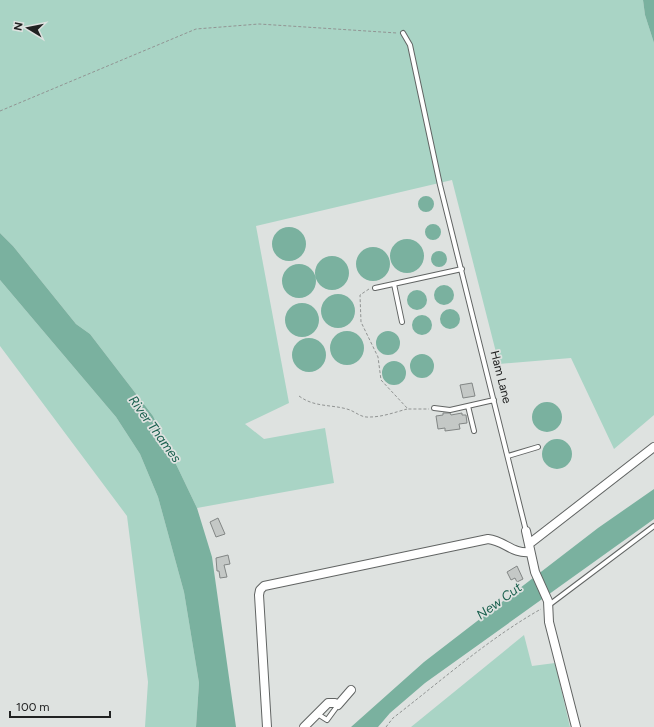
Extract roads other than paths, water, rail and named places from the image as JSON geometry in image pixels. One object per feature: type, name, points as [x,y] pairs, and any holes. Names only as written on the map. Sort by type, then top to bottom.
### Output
[{"type":"street","points":[[267,727],[259,595],[260,590],[264,586],[488,539],[501,542],[518,553],[529,548],[654,447]]},
{"type":"street","name":"Ham Lane","points":[[526,531],[535,572],[548,603],[549,622],[576,727]]},
{"type":"street","points":[[304,727],[316,713],[328,703],[335,703],[338,705],[351,690]]},
{"type":"lane","name":"Ham Lane","points":[[403,33],[410,45],[440,185],[526,531]]},
{"type":"lane","points":[[375,288],[462,269]]},
{"type":"lane","points":[[394,284],[402,322]]},
{"type":"lane","points":[[434,408],[450,410],[494,400]]},
{"type":"lane","points":[[468,406],[474,431]]},
{"type":"lane","points":[[508,456],[538,447]]},
{"type":"lane","points":[[548,603],[654,526]]},
{"type":"lane","points":[[316,713],[327,720],[338,705]]},
{"type":"water","points":[[643,0],[654,0],[654,43],[645,15]]},
{"type":"water","points":[[423,196],[429,196],[434,201],[432,210],[429,212],[423,212],[418,207],[418,201]]},
{"type":"water","points":[[430,224],[436,224],[441,229],[439,238],[436,240],[430,240],[425,235],[425,229]]},
{"type":"water","points":[[289,227],[301,232],[306,244],[301,256],[289,261],[277,256],[272,244],[277,232]]},
{"type":"water","name":"River Thames","points":[[0,233],[13,246],[76,324],[90,334],[153,416],[197,508],[212,557],[236,727],[196,727],[199,683],[184,592],[158,497],[140,454],[116,417],[0,280]]},
{"type":"water","points":[[407,239],[419,244],[424,256],[419,268],[407,273],[395,268],[390,256],[395,244]]},
{"type":"water","points":[[373,247],[385,252],[390,264],[385,276],[373,281],[361,276],[356,264],[361,252]]},
{"type":"water","points":[[436,251],[442,251],[447,256],[445,265],[442,267],[436,267],[431,262],[431,256]]},
{"type":"water","points":[[332,256],[344,261],[349,273],[344,285],[332,290],[320,285],[315,273],[320,261]]},
{"type":"water","points":[[299,264],[311,269],[316,281],[311,293],[299,298],[287,293],[282,281],[287,269]]},
{"type":"water","points":[[440,285],[448,285],[454,291],[454,299],[448,305],[440,305],[434,299],[434,291]]},
{"type":"water","points":[[413,290],[421,290],[427,296],[427,304],[421,310],[413,310],[407,304],[407,296]]},
{"type":"water","points":[[338,294],[350,299],[355,311],[350,323],[338,328],[326,323],[321,311],[326,299]]},
{"type":"water","points":[[302,303],[314,308],[319,320],[314,332],[302,337],[290,332],[285,320],[290,308]]},
{"type":"water","points":[[446,309],[454,309],[460,315],[460,323],[454,329],[446,329],[440,323],[440,315]]},
{"type":"water","points":[[418,315],[426,315],[432,321],[432,329],[426,335],[418,335],[412,329],[412,321]]},
{"type":"water","points":[[347,331],[359,336],[364,348],[359,360],[347,365],[335,360],[330,348],[335,336]]},
{"type":"water","points":[[388,331],[393,332],[399,338],[399,348],[393,354],[388,355],[383,354],[377,348],[376,343],[377,338],[383,332]]},
{"type":"water","points":[[309,338],[321,343],[326,355],[321,367],[309,372],[297,367],[292,355],[297,343]]},
{"type":"water","points":[[422,354],[427,355],[433,361],[433,371],[427,377],[422,378],[417,377],[411,371],[410,366],[411,361],[417,355]]},
{"type":"water","points":[[394,361],[399,362],[405,368],[405,378],[399,384],[394,385],[389,384],[383,378],[382,373],[383,368],[389,362]]},
{"type":"water","points":[[547,402],[558,406],[562,417],[558,428],[547,432],[536,428],[532,417],[536,406]]},
{"type":"water","points":[[557,439],[568,443],[572,454],[568,465],[557,469],[546,465],[542,454],[546,443]]},
{"type":"water","points":[[654,489],[654,519],[425,683],[390,713],[378,727],[351,727],[424,662],[598,528]]},
{"type":"water label","name":"New Cut","points":[[499,601]]}]
